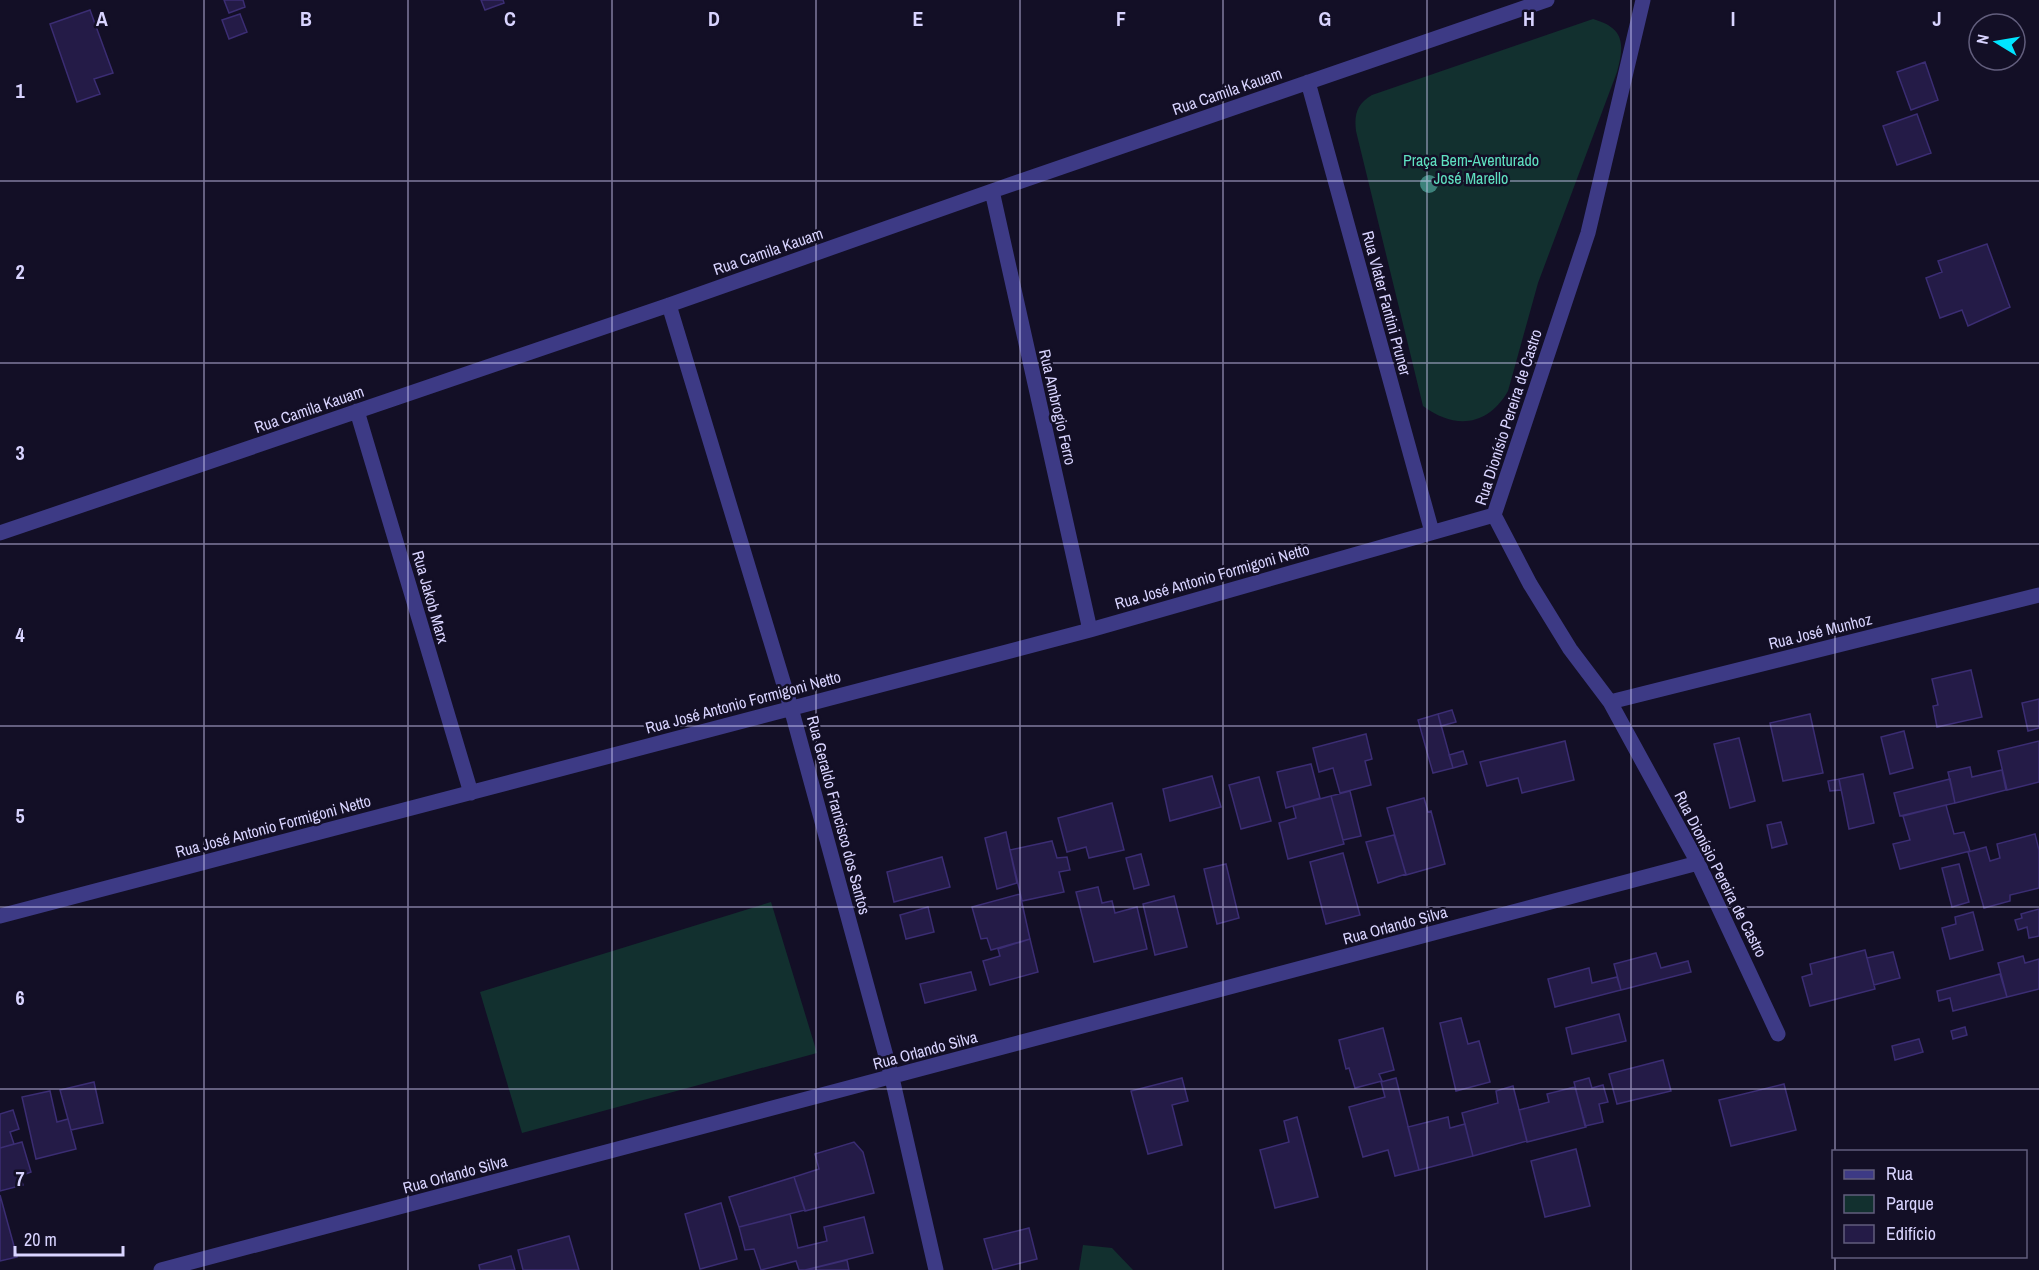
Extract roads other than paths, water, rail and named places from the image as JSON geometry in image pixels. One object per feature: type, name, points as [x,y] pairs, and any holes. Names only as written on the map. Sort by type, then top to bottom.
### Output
[{"type":"street","name":"Rua Camila Kauam","points":[[0,532],[669,305],[1547,0]]},
{"type":"street","name":"Rua Dionísio Pereira de Castro","points":[[1643,0],[1588,233],[1494,515],[1530,584],[1570,649],[1610,702],[1698,863],[1778,1034]]},
{"type":"street","name":"Rua Vlater Fantini Pruner","points":[[1308,82],[1432,532]]},
{"type":"street","name":"Rua Ambrogio Ferro","points":[[992,191],[1090,630]]},
{"type":"street","name":"Rua Geraldo Francisco dos Santos","points":[[669,305],[791,708],[892,1077],[936,1270]]},
{"type":"street","name":"Rua Jakob Marx","points":[[357,411],[471,793]]},
{"type":"street","name":"Rua José Antonio Formigoni Netto","points":[[0,916],[1090,630],[1494,515]]},
{"type":"street","name":"Rua José Munhoz","points":[[1610,702],[2039,595]]},
{"type":"street","name":"Rua Orlando Silva","points":[[161,1270],[1698,863]]},
{"type":"park label","name":"Praça Bem-Aventurado José Marello","points":[[1471,169]]}]
